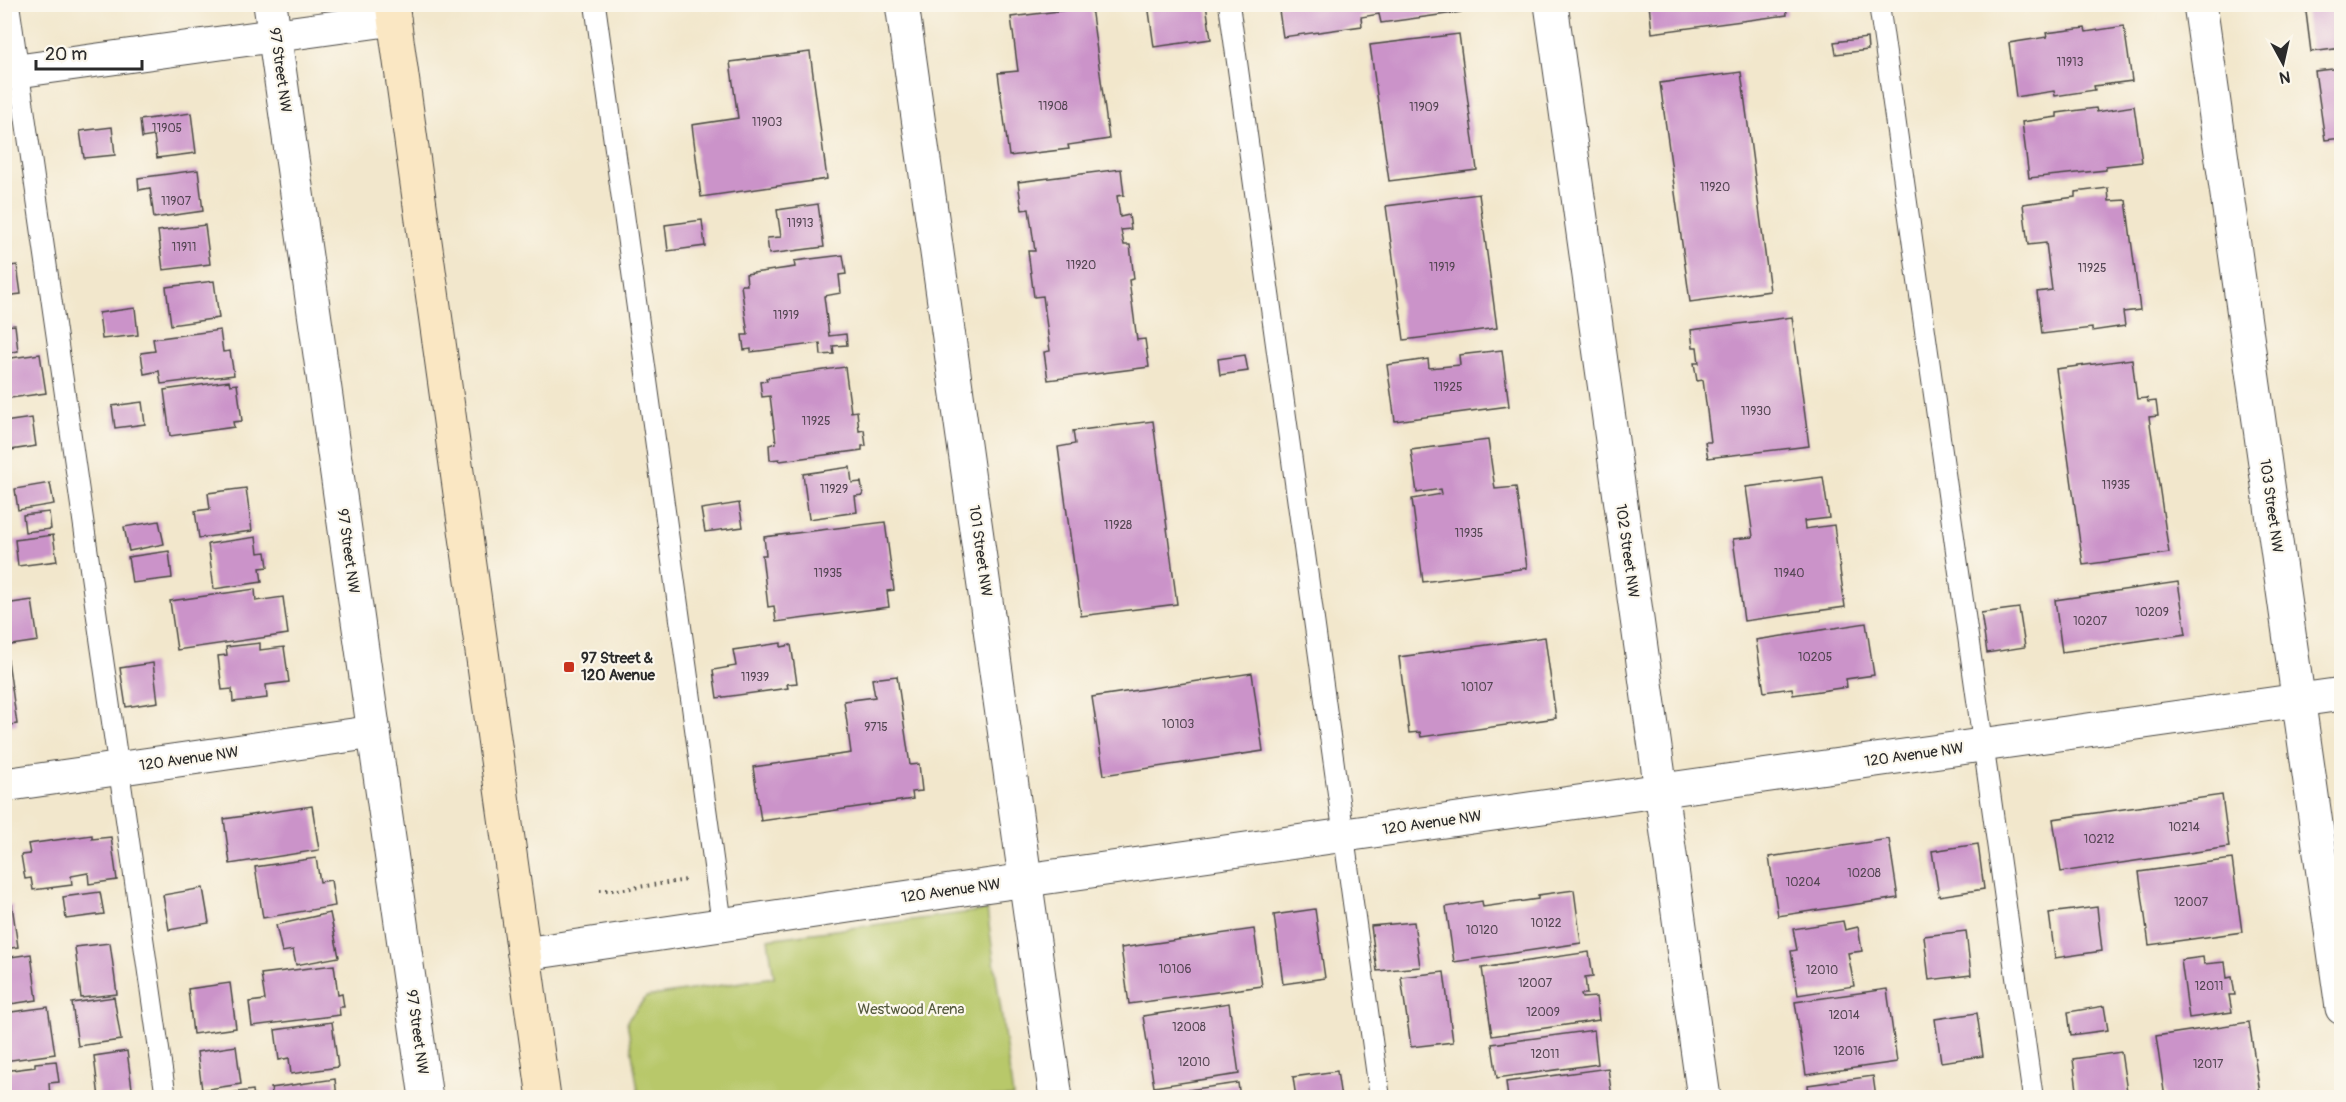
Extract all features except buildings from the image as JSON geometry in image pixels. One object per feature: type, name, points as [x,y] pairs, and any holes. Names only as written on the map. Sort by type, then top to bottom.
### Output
[{"type":"main road","points":[[392,12],[544,1098]]},
{"type":"street","name":"101 Street NW","points":[[903,4],[1056,1098]]},
{"type":"street","name":"102 Street NW","points":[[1551,4],[1704,1098]]},
{"type":"street","name":"103 Street NW","points":[[2200,4],[2342,1008]]},
{"type":"street","points":[[11,72],[273,19],[392,12]]},
{"type":"street","name":"97 Street NW","points":[[273,19],[426,1098]]},
{"type":"street","name":"120 Avenue NW","points":[[524,954],[2342,694]]},
{"type":"street","name":"120 Avenue NW","points":[[4,785],[374,732]]},
{"type":"lane","points":[[9,4],[11,72],[166,1098]]},
{"type":"lane","points":[[595,4],[722,924]]},
{"type":"lane","points":[[1229,4],[1380,1098]]},
{"type":"lane","points":[[1879,4],[2033,1098]]},
{"type":"path","points":[[600,890],[618,890],[715,877]]},
{"type":"green space","name":"Westwood Arena","points":[[987,910],[1013,1097],[639,1097],[627,1021],[646,997],[774,977],[768,939]]},
{"type":"place","name":"97 Street & 120 Avenue","points":[[569,667]]}]
